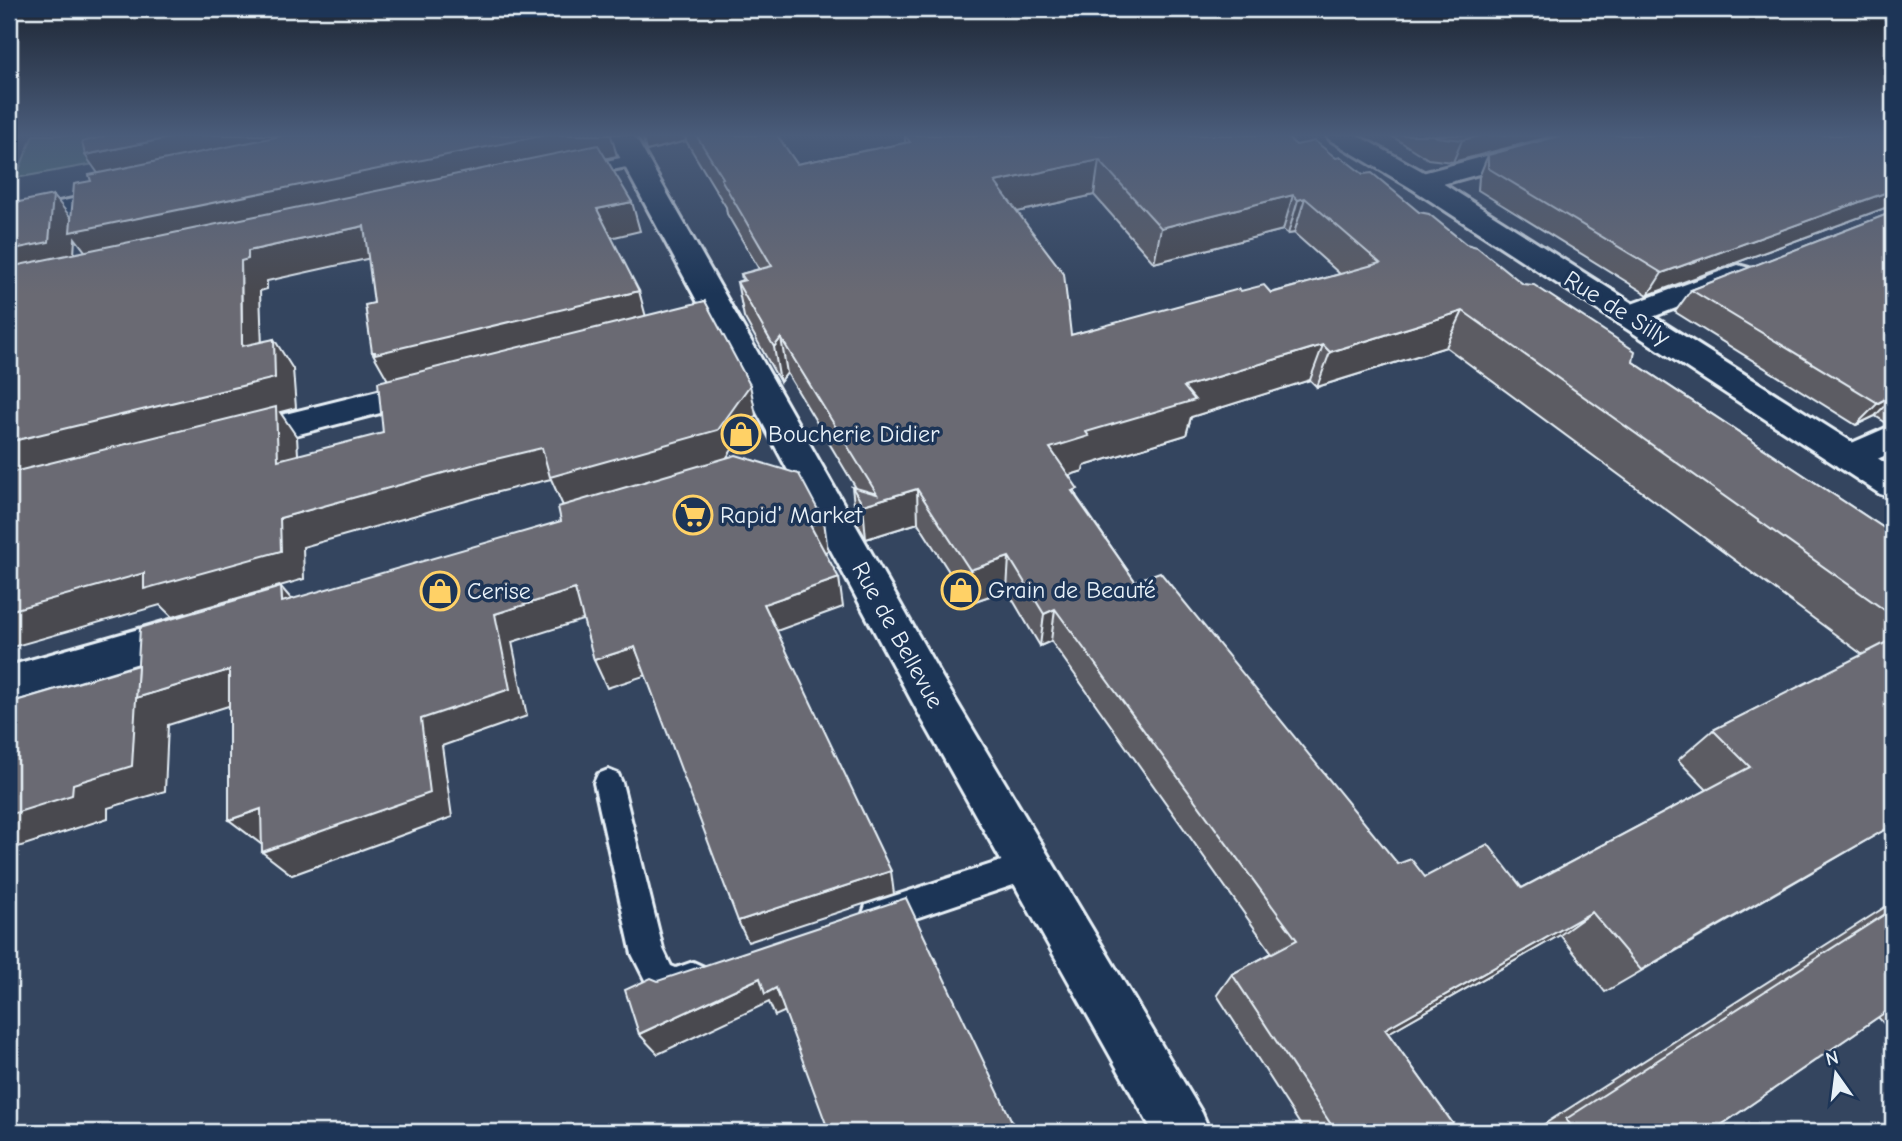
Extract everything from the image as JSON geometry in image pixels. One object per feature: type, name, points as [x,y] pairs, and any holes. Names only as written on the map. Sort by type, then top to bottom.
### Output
[{"type":"street","name":"Rue de Bellevue","points":[[648,188],[709,318],[798,454],[892,628],[1183,1132]]},
{"type":"street","name":"Rue de Silly","points":[[1430,188],[1893,485]]},
{"type":"street","points":[[9,220],[88,215],[143,192]]},
{"type":"street","points":[[1629,316],[1764,264]]},
{"type":"street","points":[[211,444],[466,380]]},
{"type":"street","points":[[1850,458],[1893,437]]},
{"type":"street","points":[[759,465],[798,454]]},
{"type":"street","points":[[9,684],[215,624]]},
{"type":"lane","points":[[608,783],[648,954],[660,977],[674,985],[726,967]]},
{"type":"lane","points":[[845,927],[1029,866]]},
{"type":"building","points":[[74,188],[284,188],[70,232]]},
{"type":"building","points":[[389,188],[624,188],[632,202],[597,209],[639,291],[375,354],[372,352],[365,305],[374,303],[364,226],[248,251],[248,259],[241,261],[242,346],[274,339],[275,378],[9,442],[9,267]]},
{"type":"building","points":[[726,188],[1000,188],[1064,274],[1071,335],[1239,289],[1241,291],[1264,285],[1271,293],[1380,263],[1305,198],[1298,200],[1293,195],[1161,228],[1125,188],[1390,188],[1419,212],[1429,214],[1466,244],[1477,247],[1523,284],[1534,285],[1635,351],[1633,362],[1893,534],[1893,616],[1463,311],[1330,352],[1323,345],[1184,387],[1195,400],[1086,432],[1089,436],[1050,448],[1078,489],[1072,491],[1135,581],[1160,572],[1398,864],[1411,859],[1425,877],[1488,844],[1522,888],[1750,767],[1713,730],[1893,639],[1893,825],[1641,970],[1592,912],[1385,1029],[1459,1132],[1336,1132],[1232,974],[1297,940],[1055,609],[1044,614],[1009,557],[970,570],[917,489],[863,505],[852,487],[877,494],[781,338],[774,347],[737,282],[745,280],[741,274],[772,266]]},
{"type":"building","points":[[1522,188],[1893,188],[1893,190],[1662,273]]},
{"type":"building","points":[[53,195],[49,242],[9,250],[9,204]]},
{"type":"building","points":[[1893,212],[1893,395],[1878,403],[1691,290]]},
{"type":"building","points":[[705,301],[750,385],[718,430],[550,477],[542,448],[483,462],[280,518],[281,551],[144,589],[144,573],[9,611],[9,473],[276,407],[278,460],[383,433],[378,382]]},
{"type":"building","points":[[736,455],[799,474],[824,521],[810,525],[839,578],[764,604],[891,871],[738,921],[635,647],[594,660],[575,589],[495,614],[510,689],[421,719],[430,793],[262,852],[261,809],[229,820],[229,670],[136,698],[140,628],[281,587],[282,602],[561,521],[558,507]]},
{"type":"building","points":[[138,665],[132,766],[73,784],[72,795],[9,815],[9,703]]},
{"type":"building","points":[[906,898],[1017,1132],[829,1132],[776,988],[765,994],[760,978],[639,1034],[625,990],[651,978],[658,981]]},
{"type":"building","points":[[1893,909],[1893,1007],[1711,1132],[1576,1132],[1566,1119]]},
{"type":"place","name":"Boucherie Didier","points":[[741,434]]},
{"type":"place","name":"Rapid' Market","points":[[693,515]]},
{"type":"place","name":"Grain de Beauté","points":[[961,590]]},
{"type":"place","name":"Cerise","points":[[440,591]]}]
